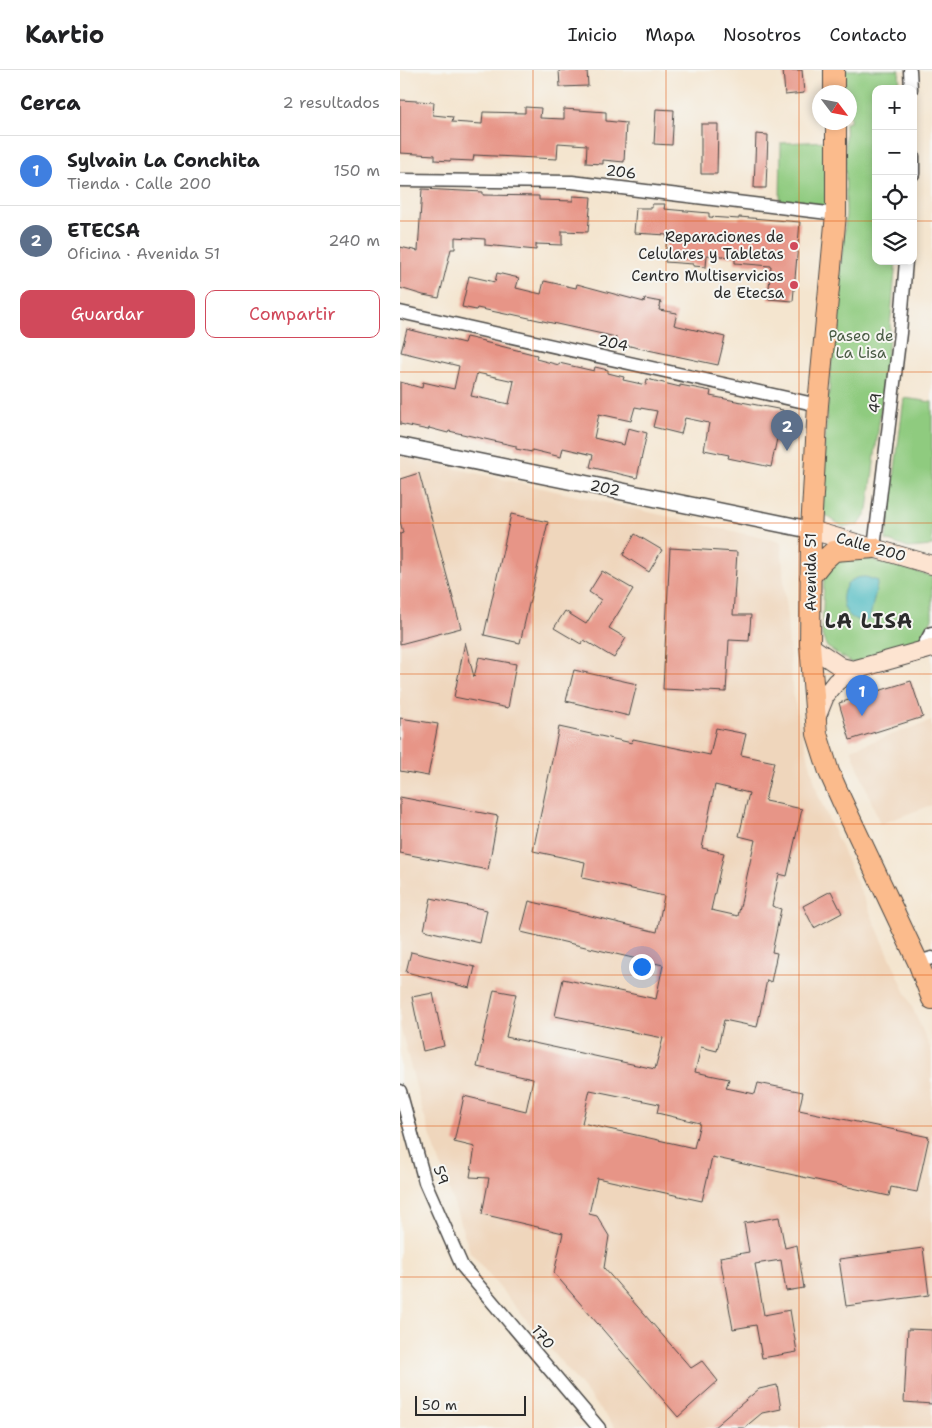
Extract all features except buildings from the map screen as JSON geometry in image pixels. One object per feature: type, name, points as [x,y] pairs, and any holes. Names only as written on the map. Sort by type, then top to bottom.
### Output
[{"type":"main road","points":[[834,70],[834,85]]},
{"type":"main road","name":"Avenida 51","points":[[836,130],[836,214],[818,405],[811,530],[810,646],[817,734],[829,772],[856,833],[925,960],[932,999]]},
{"type":"main road","name":"Calle 200","points":[[811,530],[927,562]]},
{"type":"main road","points":[[810,577],[834,551],[874,548]]},
{"type":"main road","points":[[810,646],[841,667],[853,670]]},
{"type":"main road","points":[[817,716],[825,696],[836,682],[853,670],[927,649]]},
{"type":"street","points":[[910,70],[911,85]]},
{"type":"street","name":"206","points":[[400,180],[572,182],[836,214]]},
{"type":"street","name":"49","points":[[874,548],[900,333],[906,265]]},
{"type":"street","name":"204","points":[[400,312],[818,405]]},
{"type":"street","name":"202","points":[[400,446],[811,530]]},
{"type":"street","points":[[927,649],[932,635]]},
{"type":"street","name":"59","points":[[400,1091],[424,1182],[462,1266]]},
{"type":"street","name":"170","points":[[462,1266],[599,1428]]},
{"type":"shaded area","points":[[400,456],[781,542],[793,696],[818,795],[932,1052],[932,1428],[616,1428],[470,1252],[423,1113],[400,1026]]},
{"type":"shaded area","points":[[932,721],[932,805],[880,824],[851,749]]},
{"type":"green space","name":"Paseo de La Lisa","points":[[844,70],[899,70],[900,85],[872,85],[872,265],[896,265],[887,360],[868,510],[859,525],[843,527],[824,514],[820,499],[846,214],[845,130],[857,130],[857,85],[844,85]]},
{"type":"green space","points":[[831,141],[827,206],[780,203],[781,143]]},
{"type":"green space","points":[[904,398],[932,402],[932,546],[908,548],[886,540]]},
{"type":"green space","points":[[855,555],[932,576],[932,619],[920,639],[860,664],[850,662],[827,647],[822,636],[824,577],[830,564],[839,557]]},
{"type":"water","points":[[866,577],[878,581],[869,621],[851,617],[844,606],[843,600],[845,588],[849,583],[856,578]]},
{"type":"place","name":"Reparaciones de Celulares y Tabletas","points":[[794,246]]},
{"type":"place","name":"Centro Multiservicios de Etecsa","points":[[794,285]]},
{"type":"place","name":"ETECSA","points":[[787,451]]},
{"type":"place","name":"Sylvain La Conchita","points":[[862,716]]},
{"type":"district","name":"LA LISA","points":[[869,621]]}]
